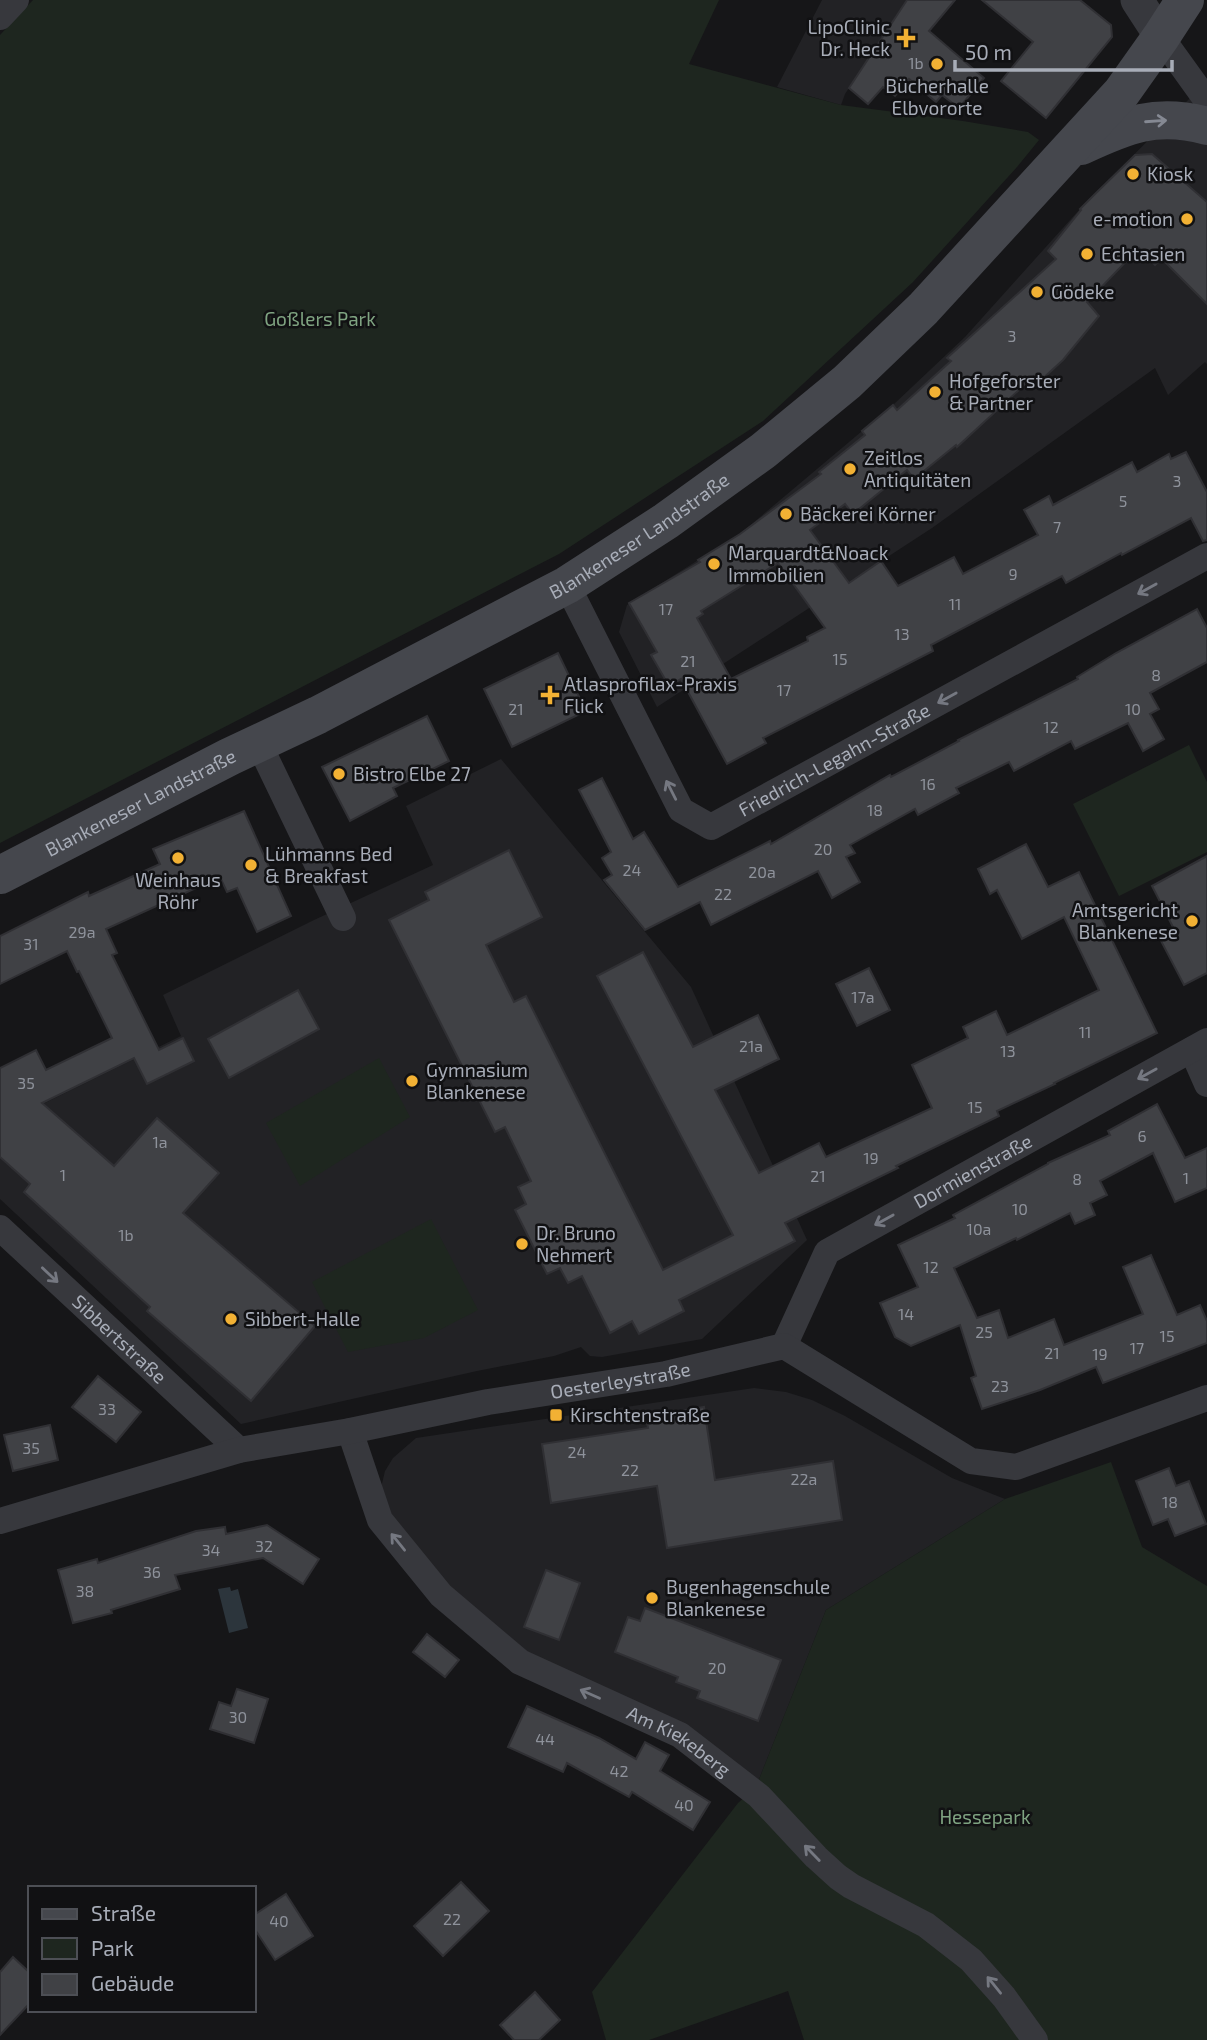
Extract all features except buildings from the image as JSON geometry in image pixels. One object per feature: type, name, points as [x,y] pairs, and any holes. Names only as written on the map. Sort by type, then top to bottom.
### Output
[{"type":"main road","name":"Blankeneser Landstraße","points":[[0,875],[566,585],[666,521],[763,451],[847,382],[923,309],[1122,92],[1185,0]]},
{"type":"main road","points":[[1069,151],[1134,123],[1176,120],[1207,126]]},
{"type":"street","points":[[0,17],[16,0]]},
{"type":"street","points":[[1137,0],[1207,101]]},
{"type":"street","name":"Friedrich-Legahn-Straße","points":[[566,585],[681,810],[711,827],[1207,556]]},
{"type":"street","points":[[259,744],[344,918]]},
{"type":"street","points":[[1199,1046],[1207,1084]]},
{"type":"street","name":"Dormienstraße","points":[[784,1346],[827,1252],[1199,1046]]},
{"type":"street","name":"Sibbertstraße","points":[[0,1228],[239,1450]]},
{"type":"street","points":[[784,1346],[971,1461],[1016,1467],[1207,1398]]},
{"type":"street","name":"Oesterleystraße","points":[[0,1521],[239,1450],[350,1431],[488,1402],[666,1374],[784,1346]]},
{"type":"street","name":"Am Kiekeberg","points":[[350,1431],[380,1520],[441,1595],[520,1662],[680,1735],[759,1796],[838,1877],[926,1925],[971,1960],[1004,1997],[1035,2040]]},
{"type":"shaded area","points":[[822,0],[906,0],[845,94],[841,105],[777,87]]},
{"type":"shaded area","points":[[1207,81],[1207,364],[1205,362],[1168,395],[1155,368],[932,528],[657,707],[619,632],[627,605],[741,533],[893,405],[965,337],[1080,209]]},
{"type":"shaded area","name":"Gymnasium Blankenese","points":[[501,759],[691,987],[807,1240],[702,1339],[602,1357],[590,1356],[581,1347],[554,1356],[241,1424],[0,1199],[0,1125],[181,1036],[163,995],[433,865],[406,806]]},
{"type":"shaded area","name":"Bugenhagenschule Blankenese","points":[[754,1388],[786,1392],[812,1400],[952,1478],[1005,1499],[826,1610],[756,1787],[529,1657],[443,1585],[396,1526],[381,1488],[385,1471],[393,1458],[416,1438]]},
{"type":"shaded area","points":[[230,1587],[231,1591],[238,1589],[248,1628],[229,1633],[218,1589]]},
{"type":"green space","name":"Goßlers Park","points":[[33,0],[719,0],[689,64],[841,105],[1028,132],[1039,140],[913,282],[763,421],[559,554],[0,843],[0,35]]},
{"type":"green space","points":[[1189,745],[1207,782],[1207,852],[1119,896],[1073,804]]},
{"type":"green space","points":[[379,1058],[410,1117],[300,1186],[266,1123]]},
{"type":"green space","points":[[431,1219],[478,1310],[424,1338],[348,1352],[312,1282]]},
{"type":"green space","name":"Hessepark","points":[[1111,1462],[1142,1547],[1207,1586],[1207,2040],[804,2040],[788,1991],[649,2040],[606,2040],[592,1992],[738,1803],[756,1787],[826,1610],[1005,1499]]},
{"type":"place","name":"LipoClinic Dr. Heck","points":[[906,38]]},
{"type":"place","name":"Bücherhalle Elbvororte","points":[[937,64]]},
{"type":"place","name":"Kiosk","points":[[1133,174]]},
{"type":"place","name":"e-motion","points":[[1187,219]]},
{"type":"place","name":"Echtasien","points":[[1087,254]]},
{"type":"place","name":"Gödeke","points":[[1037,292]]},
{"type":"place","name":"Hofgeforster & Partner","points":[[935,392]]},
{"type":"place","name":"Zeitlos Antiquitäten","points":[[850,469]]},
{"type":"place","name":"Bäckerei Körner","points":[[786,514]]},
{"type":"place","name":"Marquardt&Noack Immobilien","points":[[714,564]]},
{"type":"place","name":"Atlasprofilax-Praxis Flick","points":[[550,695]]},
{"type":"place","name":"Bistro Elbe 27","points":[[339,774]]},
{"type":"place","name":"Weinhaus Röhr","points":[[178,858]]},
{"type":"place","name":"Lühmanns Bed & Breakfast","points":[[251,865]]},
{"type":"place","name":"Amtsgericht Blankenese","points":[[1192,921]]},
{"type":"place","name":"Gymnasium Blankenese","points":[[412,1081]]},
{"type":"place","name":"Dr. Bruno Nehmert","points":[[522,1244]]},
{"type":"place","name":"Sibbert-Halle","points":[[231,1319]]},
{"type":"place","name":"Kirschtenstraße","points":[[556,1415]]},
{"type":"place","name":"Bugenhagenschule Blankenese","points":[[652,1598]]}]
